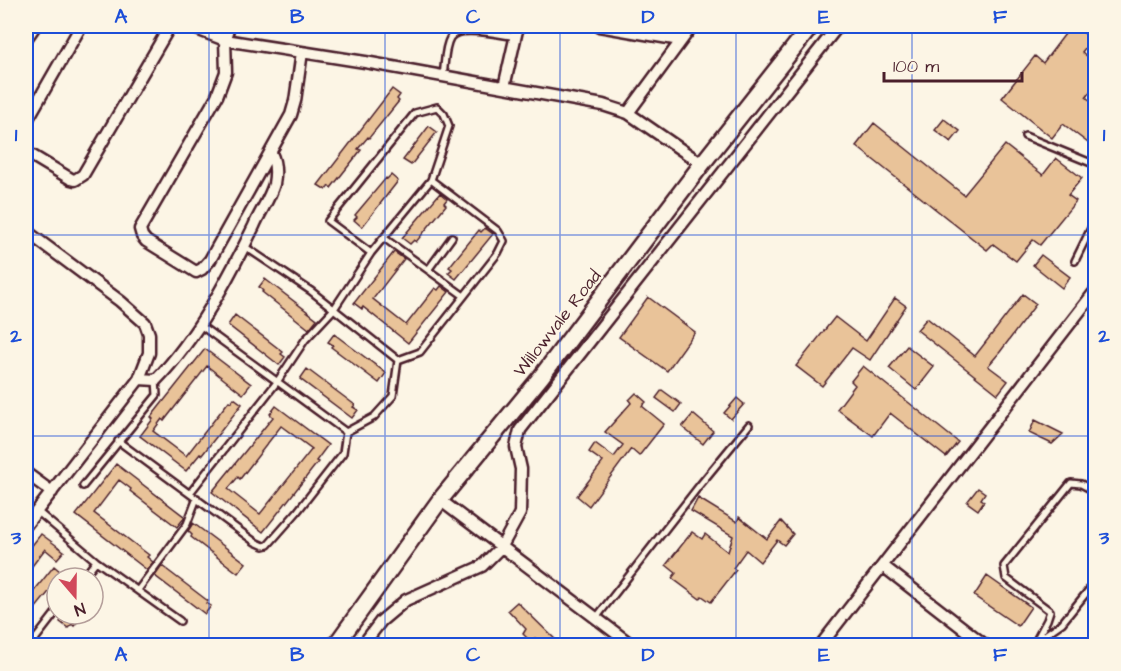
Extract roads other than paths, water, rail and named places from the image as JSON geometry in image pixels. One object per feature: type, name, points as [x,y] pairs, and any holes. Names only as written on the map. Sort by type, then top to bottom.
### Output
[{"type":"main road","name":"Willowvale Road","points":[[335,645],[440,500],[541,377],[702,164],[811,26]]},
{"type":"street","points":[[26,39],[35,26]]},
{"type":"street","points":[[26,122],[81,26]]},
{"type":"street","points":[[26,152],[71,179],[75,180],[83,175],[170,26]]},
{"type":"street","points":[[189,26],[225,40],[603,105],[628,113],[702,164]]},
{"type":"street","points":[[228,26],[225,40],[226,72],[217,96],[140,229],[143,239],[196,272],[202,269],[213,254],[271,153],[294,107],[302,52]]},
{"type":"street","points":[[504,87],[518,26]]},
{"type":"street","points":[[599,26],[680,40]]},
{"type":"street","points":[[628,113],[692,26]]},
{"type":"street","points":[[362,645],[381,621],[406,600],[482,566],[502,546],[520,513],[521,469],[516,447],[520,430],[838,26]]},
{"type":"street","points":[[139,379],[156,380],[176,360],[199,325],[244,246],[273,185],[275,164],[271,153]]},
{"type":"street","points":[[26,231],[120,301],[145,323],[149,334],[149,353],[139,379],[26,525]]},
{"type":"street","points":[[820,645],[1095,290]]},
{"type":"street","points":[[26,473],[52,492]]},
{"type":"street","points":[[440,500],[633,645]]},
{"type":"street","points":[[883,566],[986,645]]},
{"type":"lane","points":[[495,34],[497,26]]},
{"type":"lane","points":[[443,76],[451,36],[456,32],[466,30],[516,37]]},
{"type":"lane","points":[[190,493],[277,381],[305,340],[334,309],[371,253],[430,180],[449,126],[444,114],[437,107],[415,113],[328,221],[371,253]]},
{"type":"lane","points":[[1025,136],[1095,167],[1095,181]]},
{"type":"lane","points":[[398,360],[420,352],[498,253],[504,241],[498,231],[430,180]]},
{"type":"lane","points":[[1076,261],[1095,218]]},
{"type":"lane","points":[[428,270],[452,237]]},
{"type":"lane","points":[[384,238],[464,296]]},
{"type":"lane","points":[[244,246],[311,291],[398,360]]},
{"type":"lane","points":[[199,325],[346,432]]},
{"type":"lane","points":[[346,432],[374,417],[393,396],[398,360]]},
{"type":"lane","points":[[83,486],[157,395],[156,380]]},
{"type":"lane","points":[[596,618],[749,425]]},
{"type":"lane","points":[[118,441],[255,542],[268,545],[343,453],[346,432]]},
{"type":"lane","points":[[1038,640],[1050,611],[1006,578],[1004,566],[1071,483],[1081,484],[1095,492]]},
{"type":"lane","points":[[138,590],[187,524],[196,498]]},
{"type":"lane","points":[[37,511],[96,561],[180,621]]},
{"type":"lane","points":[[92,566],[96,561]]},
{"type":"lane","points":[[1033,645],[1062,623],[1095,581]]},
{"type":"lane","points":[[30,645],[45,626]]}]
